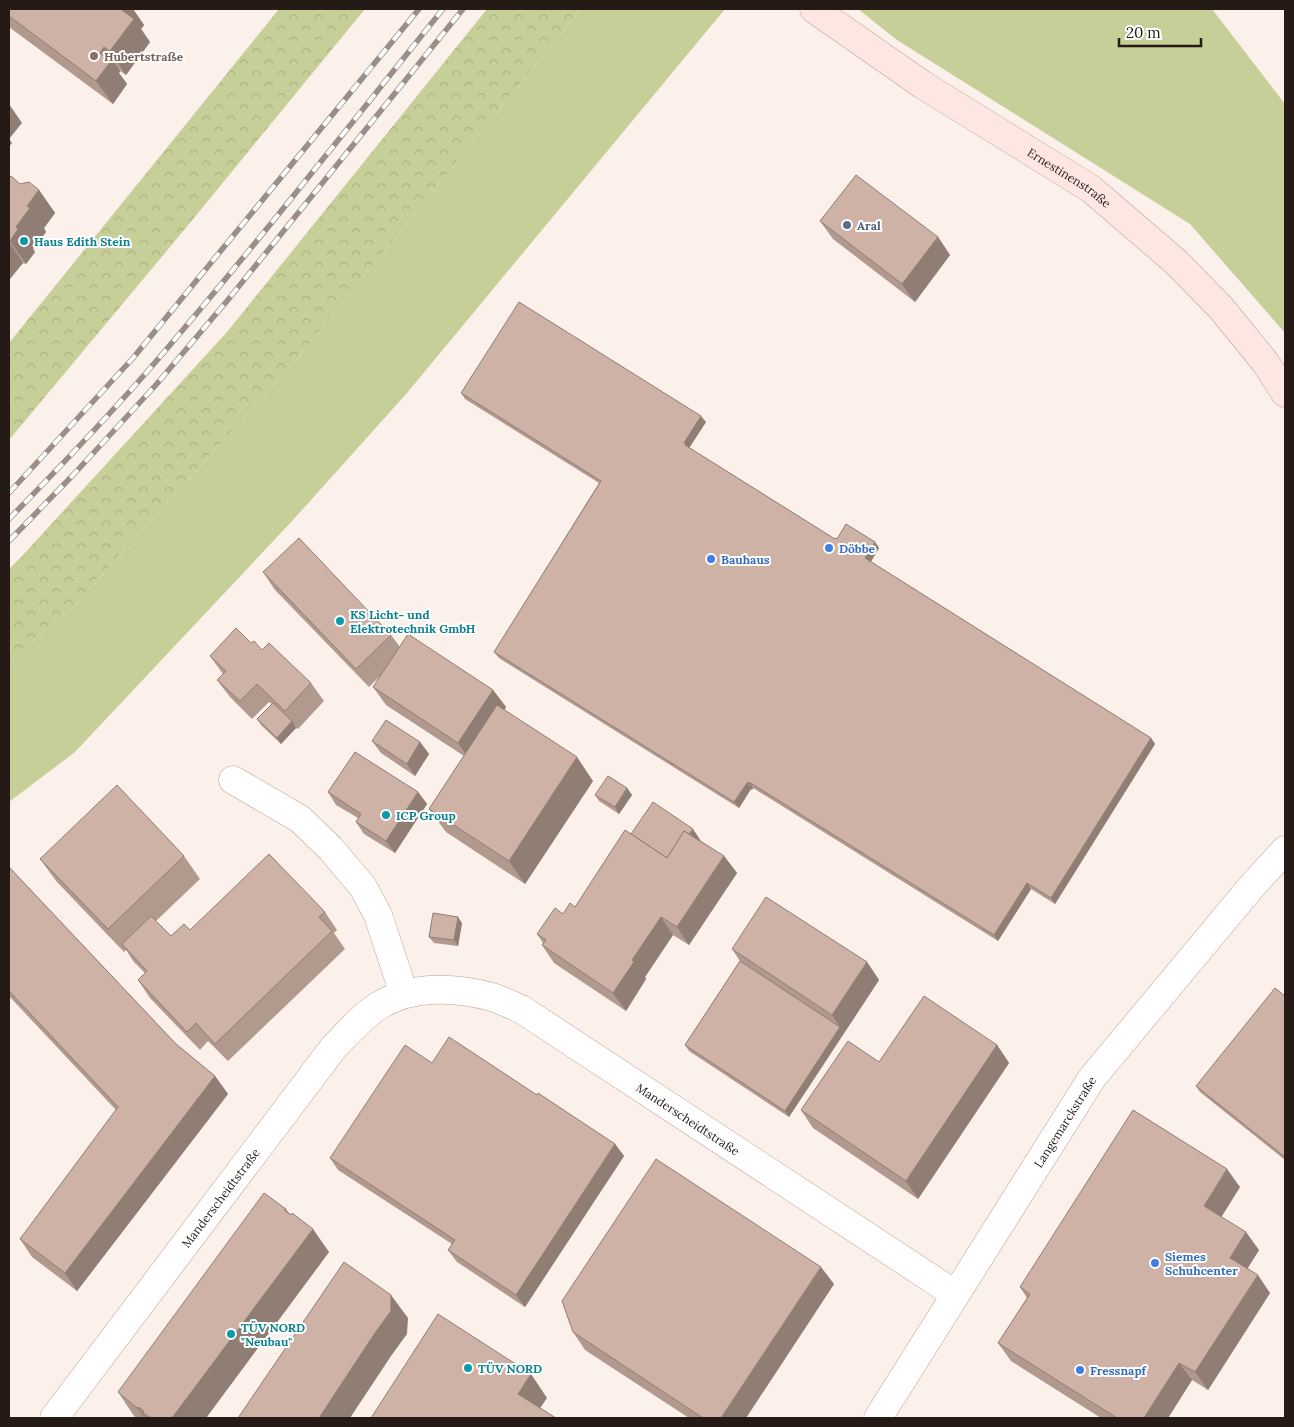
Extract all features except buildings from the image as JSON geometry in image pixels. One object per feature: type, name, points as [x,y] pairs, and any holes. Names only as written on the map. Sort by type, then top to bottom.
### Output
[{"type":"main road","name":"Ernestinenstraße","points":[[814,9],[923,85],[1092,189],[1176,262],[1220,308],[1265,362],[1285,392]]},
{"type":"street","points":[[234,780],[300,818],[331,849],[363,887],[378,915],[404,994]]},
{"type":"street","name":"Langemarckstraße","points":[[878,1418],[1092,1078],[1246,893],[1285,850]]},
{"type":"street","name":"Manderscheidtstraße","points":[[54,1418],[334,1047],[357,1023],[379,1005],[404,994],[434,990],[464,991],[494,997],[521,1009],[955,1294]]},
{"type":"green space","points":[[279,9],[365,9],[9,440],[9,343]]},
{"type":"green space","points":[[487,9],[581,9],[297,359],[74,606],[9,661],[9,569],[227,332]]},
{"type":"green space","points":[[581,9],[725,9],[407,393],[293,520],[75,752],[9,802],[9,661],[74,606],[297,359]]},
{"type":"green space","points":[[858,9],[1212,9],[1285,104],[1285,333],[1190,224],[897,40]]},
{"type":"railway","points":[[9,493],[133,358],[419,9]]},
{"type":"railway","points":[[9,519],[146,373],[222,283],[443,9]]},
{"type":"railway","points":[[9,541],[155,386],[227,301],[463,9]]},
{"type":"place","name":"Hubertstraße","points":[[94,56]]},
{"type":"place","name":"Aral","points":[[847,225]]},
{"type":"place","name":"Haus Edith Stein","points":[[24,241]]},
{"type":"place","name":"Döbbe","points":[[829,548]]},
{"type":"place","name":"Bauhaus","points":[[711,559]]},
{"type":"place","name":"KS Licht- und Elektrotechnik GmbH","points":[[340,621]]},
{"type":"place","name":"ICP Group","points":[[386,815]]},
{"type":"place","name":"Siemes Schuhcenter","points":[[1155,1263]]},
{"type":"place","name":"TÜV NORD \"Neubau\"","points":[[231,1334]]},
{"type":"place","name":"TÜV NORD","points":[[468,1368]]},
{"type":"place","name":"Fressnapf","points":[[1080,1370]]}]
